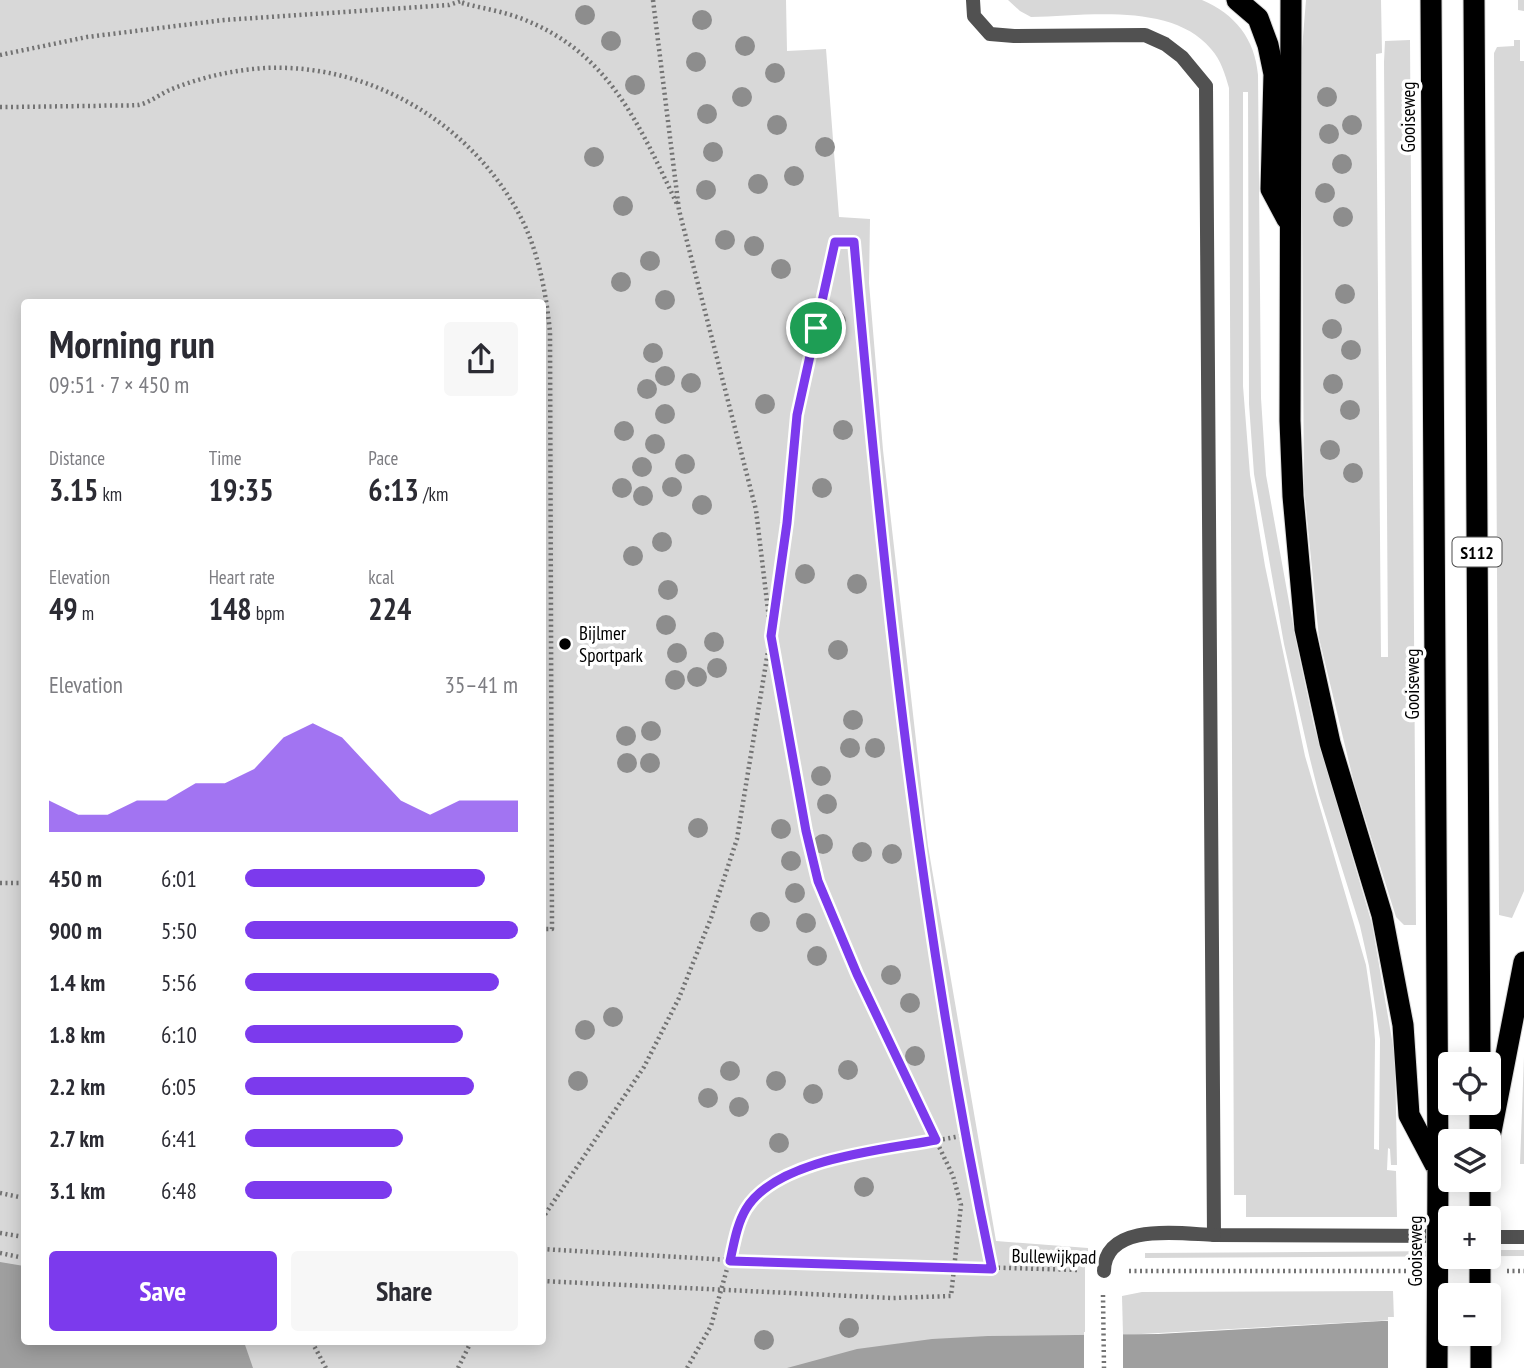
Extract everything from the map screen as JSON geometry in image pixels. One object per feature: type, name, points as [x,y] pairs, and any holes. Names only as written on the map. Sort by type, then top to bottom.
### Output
[{"type":"highway","points":[[1237,0],[1258,18],[1268,45],[1274,74],[1271,189],[1289,223]]},
{"type":"highway","points":[[1291,0],[1291,458],[1305,629],[1330,743],[1382,915],[1403,1025],[1409,1115],[1438,1170]]},
{"type":"highway","name":"Gooiseweg","points":[[1431,0],[1437,1368]]},
{"type":"highway","name":"S112","points":[[1474,0],[1480,1052]]},
{"type":"highway","points":[[1492,1129],[1524,962]]},
{"type":"highway","points":[[1480,1346],[1481,1368]]},
{"type":"lane","points":[[973,0],[974,16],[990,34],[1145,35],[1165,44],[1182,57],[1206,86],[1214,1235]]},
{"type":"lane","points":[[1104,1271],[1111,1249],[1141,1233],[1438,1237]]},
{"type":"lane","points":[[1501,1237],[1524,1237]]},
{"type":"path","points":[[546,1281],[892,1298],[951,1296],[961,1205],[953,1176],[857,974],[818,881],[806,831],[771,636],[756,510],[680,210],[653,0]]},
{"type":"path","points":[[0,55],[87,37],[224,20],[463,1],[519,18],[558,36],[584,54],[606,77],[644,136],[680,210]]},
{"type":"path","points":[[0,107],[141,105],[169,90],[231,71],[267,68],[335,74],[374,86],[413,104],[448,127],[500,183],[520,216],[537,263],[547,298],[550,332],[552,929],[546,929]]},
{"type":"path","points":[[546,1213],[644,1067],[679,998],[711,918],[737,839],[787,523],[797,415],[835,242],[854,242],[877,504],[924,886],[966,1135],[992,1269]]},
{"type":"path","points":[[0,883],[21,883]]},
{"type":"path","points":[[687,1368],[711,1326],[739,1226],[747,1208],[773,1181],[827,1161],[966,1135]]},
{"type":"path","points":[[0,1193],[21,1197]]},
{"type":"path","points":[[0,1233],[21,1236]]},
{"type":"path","name":"Bullewijkpad","points":[[546,1249],[730,1261],[992,1269],[1413,1271]]},
{"type":"path","points":[[0,1253],[21,1257]]},
{"type":"path","points":[[1496,1271],[1524,1271]]},
{"type":"path","points":[[1103,1309],[1104,1368]]},
{"type":"path","points":[[314,1345],[326,1368]]},
{"type":"path","points":[[458,1368],[470,1345]]},
{"type":"shaded area","points":[[0,0],[786,0],[787,51],[826,49],[839,217],[870,219],[869,283],[883,450],[928,846],[996,1241],[1088,1248],[1088,1263],[1085,1264],[1085,1368],[0,1368]]},
{"type":"shaded area","points":[[1008,0],[1202,0],[1233,20],[1253,50],[1258,75],[1261,398],[1266,475],[1314,726],[1372,924],[1395,1057],[1397,1165],[1391,1165],[1388,1148],[1387,1170],[1396,1171],[1397,1217],[1246,1217],[1246,1195],[1234,1195],[1229,88],[1226,78],[1211,49],[1194,34],[1174,24],[1127,15],[1031,17]],"holes":[[[1243,92],[1248,92],[1249,404],[1254,474],[1284,644],[1309,755],[1360,926],[1369,966],[1380,1039],[1379,1150],[1374,1149],[1375,1040],[1366,965],[1305,756],[1265,566],[1250,475],[1243,386]]]},
{"type":"shaded area","points":[[1306,0],[1381,0],[1382,53],[1376,54],[1381,657],[1388,657],[1384,62],[1385,41],[1410,40],[1416,925],[1404,925],[1396,917],[1354,783],[1319,638],[1304,489],[1301,61]]},
{"type":"shaded area","points":[[1518,0],[1524,0],[1524,11],[1518,10]]},
{"type":"shaded area","points":[[1514,40],[1520,40],[1520,61],[1524,61],[1524,891],[1512,918],[1499,915],[1494,53],[1497,47],[1514,46]]},
{"type":"shaded area","points":[[1524,1057],[1524,1164],[1520,1164]]},
{"type":"shaded area","points":[[1501,1250],[1524,1250],[1524,1256],[1501,1256]]},
{"type":"shaded area","points":[[1438,1251],[1438,1256],[1145,1258],[1145,1253]]},
{"type":"shaded area","points":[[0,1262],[21,1266],[21,1345],[245,1345],[253,1368],[0,1368]]},
{"type":"shaded area","points":[[1393,1291],[1394,1320],[1123,1335],[1122,1296],[1142,1292]]},
{"type":"shaded area","points":[[1401,1322],[1438,1330],[1438,1346],[1479,1346],[1524,1368],[787,1368],[857,1349],[932,1339],[1158,1334]]},
{"type":"pier","points":[[1388,1317],[1407,1317],[1412,1321],[1416,1317],[1438,1317],[1438,1346],[1501,1346],[1501,1317],[1508,1320],[1511,1317],[1524,1317],[1524,1368],[1388,1368]]},
{"type":"pier","points":[[1084,1332],[1123,1332],[1123,1368],[1084,1368]]},
{"type":"place","name":"Bijlmer Sportpark","points":[[565,644]]},
{"type":"route","points":[[835,242],[854,242],[877,504],[924,886],[966,1135],[992,1269],[730,1261],[739,1226],[747,1208],[773,1181],[827,1161],[936,1140],[857,974],[818,881],[806,831],[771,636],[787,523],[797,415],[816,328],[835,242]]}]
